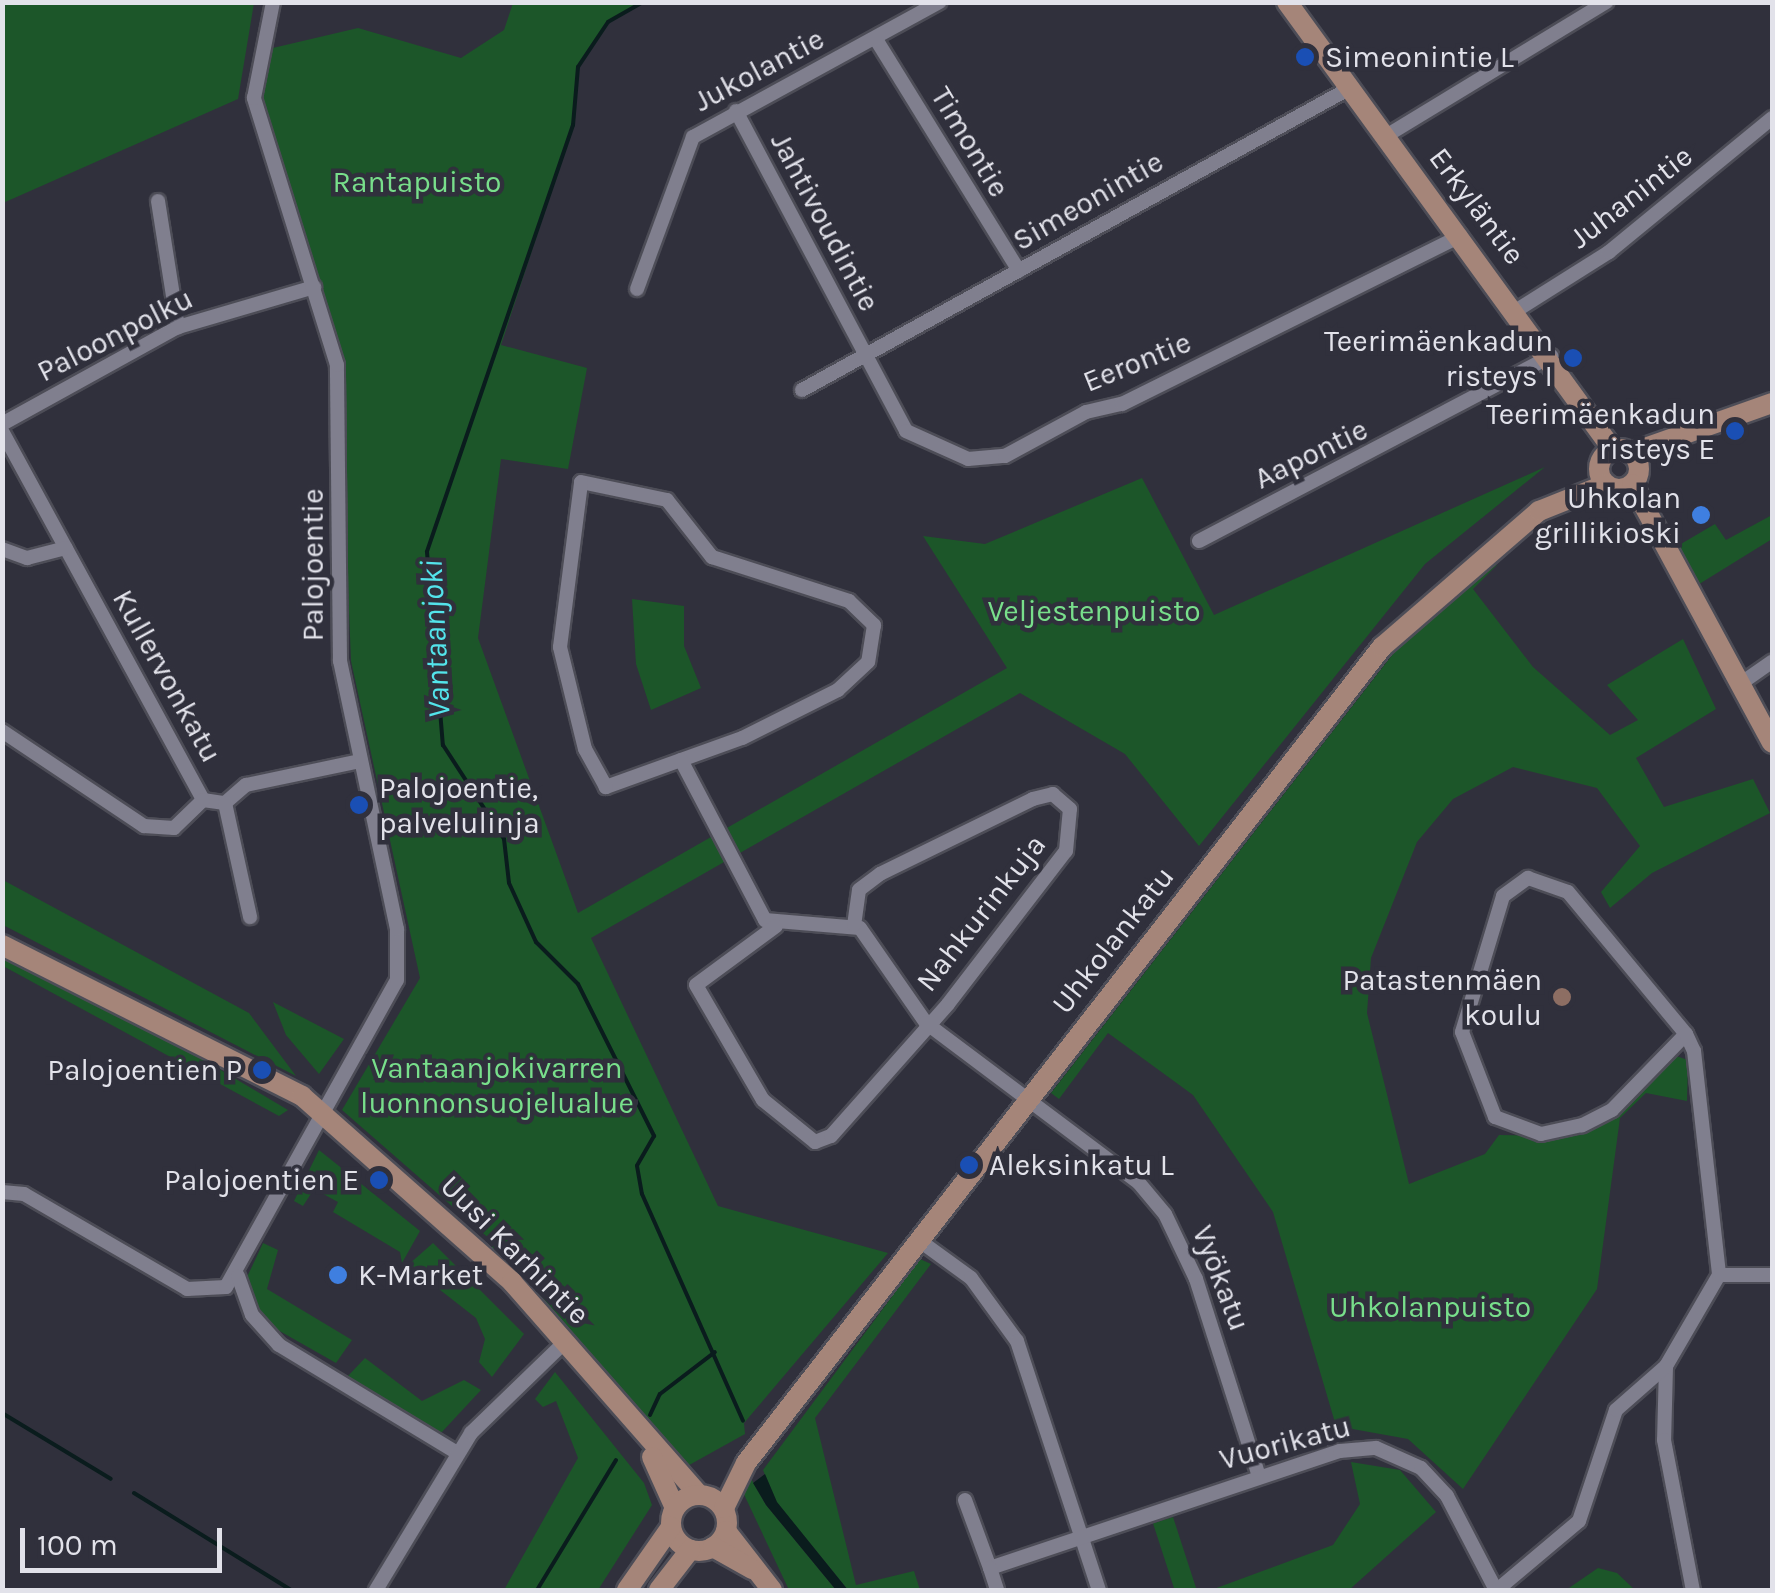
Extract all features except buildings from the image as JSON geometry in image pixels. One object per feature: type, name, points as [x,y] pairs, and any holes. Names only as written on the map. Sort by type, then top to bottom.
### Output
[{"type":"street","name":"Palojoentie","points":[[238,1276],[378,1020],[400,956],[340,661],[340,384],[314,287],[254,98],[273,2]]},
{"type":"street","name":"Jukolantie","points":[[637,288],[693,137],[877,41],[940,2]]},
{"type":"street","name":"Erkyläntie","points":[[1286,2],[1629,464],[1772,743]]},
{"type":"street","points":[[1386,136],[1606,2]]},
{"type":"street","name":"Timontie","points":[[877,41],[1019,270]]},
{"type":"street","name":"Simeonintie","points":[[802,390],[1350,88]]},
{"type":"street","name":"Jahtivoudintie","points":[[736,112],[866,357]]},
{"type":"street","name":"Juhanintie","points":[[1517,310],[1609,252],[1772,118]]},
{"type":"street","points":[[158,201],[178,327]]},
{"type":"street","name":"Eerontie","points":[[866,357],[915,439],[987,460],[1461,236]]},
{"type":"street","name":"Paloonpolku","points":[[2,428],[178,327],[314,287]]},
{"type":"street","name":"Aapontie","points":[[1199,541],[1552,356]]},
{"type":"street","points":[[1602,476],[1666,444],[1772,403]]},
{"type":"street","name":"Kullervonkatu","points":[[2,428],[202,800],[225,803],[246,785],[360,761]]},
{"type":"street","name":"Uhkolankatu","points":[[724,1508],[746,1462],[1382,647],[1465,566],[1569,496],[1629,464]]},
{"type":"street","points":[[581,482],[667,500],[712,558],[822,588],[874,625],[868,662],[838,690],[681,760],[620,789],[606,787],[586,749],[559,622],[581,482]]},
{"type":"street","points":[[2,549],[26,558],[66,548]]},
{"type":"street","points":[[1740,684],[1772,662]]},
{"type":"street","points":[[2,731],[144,826],[174,828],[202,800]]},
{"type":"street","points":[[681,760],[758,909],[776,926]]},
{"type":"street","name":"Nahkurinkuja","points":[[854,925],[859,890],[880,874],[1033,799],[1053,794],[1070,809],[1066,851],[926,1023]]},
{"type":"street","points":[[225,803],[250,916]]},
{"type":"street","points":[[1496,1590],[1579,1522],[1616,1410],[1666,1366],[1719,1275],[1704,1198],[1699,1074],[1686,1034],[1552,880],[1528,878],[1503,896],[1462,1032],[1495,1117],[1542,1134],[1582,1125],[1612,1110],[1686,1034]]},
{"type":"street","points":[[854,925],[926,1023],[831,1136],[806,1139],[763,1100],[696,985],[776,926],[854,925]]},
{"type":"street","name":"Uusi Karhintie","points":[[2,945],[324,1118],[436,1211],[566,1341],[645,1441],[701,1494],[724,1508]]},
{"type":"street","name":"Vyökatu","points":[[926,1023],[1140,1182],[1166,1214],[1196,1279],[1259,1476]]},
{"type":"street","points":[[2,1192],[24,1194],[187,1289],[218,1290],[238,1276],[252,1315],[280,1345],[457,1453]]},
{"type":"street","points":[[920,1241],[971,1278],[1017,1341],[1099,1590]]},
{"type":"street","points":[[1719,1275],[1772,1275]]},
{"type":"street","points":[[376,1590],[457,1453],[566,1341]]},
{"type":"street","points":[[1666,1366],[1664,1440],[1693,1590]]},
{"type":"street","name":"Uusi Karhintie","points":[[645,1441],[673,1518],[690,1550]]},
{"type":"street","name":"Vuorikatu","points":[[990,1568],[1082,1532],[1340,1450],[1394,1454],[1448,1496],[1496,1590]]},
{"type":"street","name":"Uhkolankatu","points":[[673,1518],[746,1462]]},
{"type":"street","points":[[965,1500],[997,1590]]},
{"type":"street","points":[[719,1539],[724,1508]]},
{"type":"street","points":[[626,1590],[673,1518]]},
{"type":"street","points":[[659,1590],[690,1550],[719,1539]]},
{"type":"street","points":[[719,1539],[772,1590]]},
{"type":"green space","points":[[3,2],[254,3],[238,99],[3,203]]},
{"type":"green space","points":[[513,3],[643,3],[608,22],[578,67],[573,125],[501,345],[587,368],[568,469],[501,459],[478,638],[578,913],[1007,668],[923,536],[985,544],[1142,478],[1214,615],[1545,467],[1425,564],[1199,846],[1125,754],[1020,693],[591,938],[718,1206],[888,1253],[744,1423],[745,1434],[682,1469],[486,1245],[500,1248],[342,1110],[420,978],[351,661],[340,385],[255,79],[260,51],[358,28],[461,58],[504,30]]},
{"type":"green space","points":[[1772,515],[1772,539],[1696,586],[1674,548],[1715,524],[1726,540]]},
{"type":"green space","name":"Uhkolanpuisto","points":[[1490,558],[1497,565],[1473,589],[1533,667],[1610,735],[1638,720],[1607,685],[1683,639],[1716,709],[1636,758],[1664,807],[1753,779],[1770,813],[1652,873],[1610,908],[1601,892],[1640,846],[1597,788],[1513,767],[1453,799],[1417,842],[1371,958],[1367,1013],[1409,1184],[1485,1154],[1499,1135],[1558,1136],[1592,1120],[1667,1053],[1688,1060],[1687,1101],[1646,1093],[1620,1118],[1597,1289],[1463,1489],[1408,1439],[1336,1426],[1273,1212],[1193,1095],[1108,1033],[1059,1099],[1051,1093],[1393,654]]},
{"type":"green space","points":[[632,599],[684,606],[684,646],[701,688],[651,710],[636,664]]},
{"type":"green space","points":[[3,880],[249,1013],[296,1076],[3,925]]},
{"type":"green space","points":[[2,953],[209,1063],[288,1110],[279,1116],[3,966]]},
{"type":"green space","points":[[273,1002],[344,1039],[319,1074],[286,1035]]},
{"type":"green space","points":[[319,1150],[420,1231],[402,1263],[400,1252],[333,1212],[338,1202],[314,1189],[303,1206],[294,1201]]},
{"type":"green space","points":[[263,1243],[278,1250],[267,1289],[352,1340],[336,1363],[262,1321],[247,1277]]},
{"type":"green space","points":[[433,1243],[524,1334],[492,1377],[479,1362],[485,1339],[476,1318],[408,1265]]},
{"type":"green space","points":[[920,1259],[931,1264],[815,1418],[856,1585],[914,1571],[920,1590],[848,1590],[776,1502],[763,1470]]},
{"type":"green space","points":[[365,1358],[422,1401],[464,1380],[481,1390],[441,1433],[347,1377]]},
{"type":"green space","points":[[555,1372],[644,1483],[652,1505],[598,1590],[504,1590],[578,1458],[556,1401],[543,1407],[535,1399]]},
{"type":"green space","points":[[1351,1462],[1400,1470],[1436,1512],[1349,1590],[1211,1590],[1333,1545],[1360,1504]]},
{"type":"green space","points":[[749,1475],[766,1505],[836,1590],[789,1590],[741,1488]]},
{"type":"green space","points":[[1173,1517],[1197,1590],[1175,1590],[1153,1523]]},
{"type":"green space","points":[[1598,1568],[1617,1573],[1635,1590],[1566,1590]]},
{"type":"shaded area","points":[[765,1474],[777,1502],[848,1590],[836,1590],[766,1505],[753,1483]]},
{"type":"waterway","name":"Vantaanjoki","points":[[643,2],[608,22],[578,67],[573,125],[427,552],[443,745],[504,839],[509,883],[536,942],[578,984],[654,1136],[637,1166],[642,1194],[743,1421]]},
{"type":"waterway","points":[[650,1415],[660,1394],[715,1352]]},
{"type":"waterway","points":[[2,1413],[111,1479]]},
{"type":"waterway","points":[[537,1590],[616,1460]]},
{"type":"waterway","points":[[134,1493],[291,1590]]},
{"type":"place","name":"Simeonintie L","points":[[1305,57]]},
{"type":"place","name":"Teerimäenkadun risteys I","points":[[1573,358]]},
{"type":"place","name":"Teerimäenkadun risteys E","points":[[1735,431]]},
{"type":"place","name":"Uhkolan grillikioski","points":[[1701,515]]},
{"type":"place","name":"Palojoentie, palvelulinja","points":[[359,805]]},
{"type":"place","name":"Patastenmäen koulu","points":[[1562,997]]},
{"type":"place","name":"Palojoentien P","points":[[262,1070]]},
{"type":"place","name":"Aleksinkatu L","points":[[969,1165]]},
{"type":"place","name":"Palojoentien E","points":[[379,1180]]},
{"type":"place","name":"K-Market","points":[[338,1275]]},
{"type":"park label","name":"Rantapuisto","points":[[417,182]]},
{"type":"park label","name":"Veljestenpuisto","points":[[1094,611]]},
{"type":"park label","name":"Vantaanjokivarren luonnonsuojelualue","points":[[497,1085]]}]
